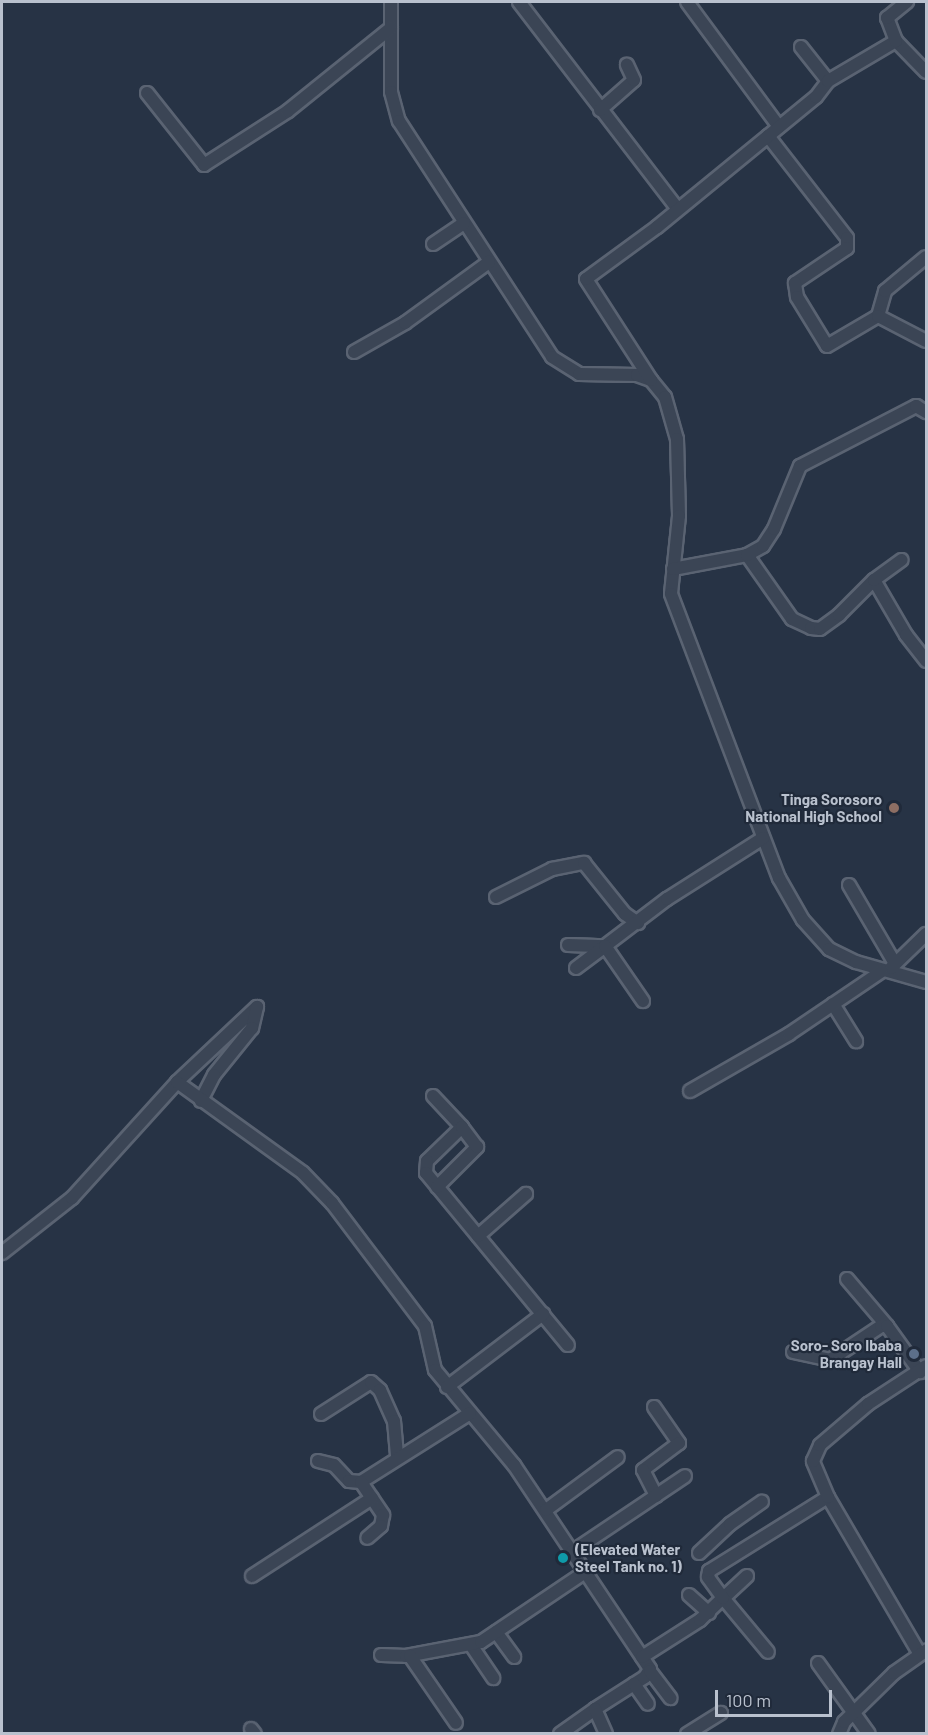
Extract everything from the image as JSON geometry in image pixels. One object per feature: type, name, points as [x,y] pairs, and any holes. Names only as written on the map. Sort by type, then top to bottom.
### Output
[{"type":"street","points":[[391,2],[391,92],[399,121],[489,262],[563,367],[579,374],[637,375],[651,380]]},
{"type":"street","points":[[519,2],[678,209]]},
{"type":"street","points":[[687,2],[779,127]]},
{"type":"street","points":[[908,2],[886,18],[896,41],[927,72]]},
{"type":"street","points":[[147,93],[204,165],[288,111],[391,28]]},
{"type":"street","points":[[896,41],[828,81],[816,97],[678,209],[586,279],[651,380],[665,397],[677,439],[679,516],[671,594],[683,631],[763,838],[803,921],[829,949],[927,982]]},
{"type":"street","points":[[801,47],[828,81]]},
{"type":"street","points":[[600,110],[633,80],[627,65]]},
{"type":"street","points":[[768,136],[848,238],[847,248],[795,283],[797,297],[822,341],[833,345],[878,316],[885,291],[927,257]]},
{"type":"street","points":[[434,244],[464,224]]},
{"type":"street","points":[[354,352],[405,323],[489,262]]},
{"type":"street","points":[[878,316],[927,341]]},
{"type":"street","points":[[673,569],[747,555],[770,537],[795,470],[916,406],[927,412]]},
{"type":"street","points":[[747,555],[792,619],[811,628],[820,628],[839,615],[874,580],[902,560]]},
{"type":"street","points":[[874,580],[906,635],[927,661]]},
{"type":"street","points":[[576,968],[667,899],[763,838]]},
{"type":"street","points":[[496,897],[552,869],[584,863],[625,914],[638,923]]},
{"type":"street","points":[[849,885],[888,968]]},
{"type":"street","points":[[690,1091],[888,968],[927,934]]},
{"type":"street","points":[[568,945],[604,946]]},
{"type":"street","points":[[604,946],[644,1001]]},
{"type":"street","points":[[833,1004],[856,1041]]},
{"type":"street","points":[[2,1253],[72,1198],[177,1082],[257,1007],[252,1028],[214,1075],[201,1101]]},
{"type":"street","points":[[177,1082],[318,1186],[424,1326],[430,1358],[447,1387],[546,1510],[650,1671],[670,1698]]},
{"type":"street","points":[[434,1096],[477,1147],[437,1187]]},
{"type":"street","points":[[462,1127],[427,1161],[426,1173],[568,1345]]},
{"type":"street","points":[[478,1236],[526,1194]]},
{"type":"street","points":[[839,1734],[855,1712],[923,1652],[828,1497],[813,1461],[820,1445],[868,1404],[923,1369],[846,1279]]},
{"type":"street","points":[[447,1387],[543,1314]]},
{"type":"street","points":[[793,1352],[830,1360],[881,1326],[886,1326]]},
{"type":"street","points":[[321,1414],[366,1384],[375,1385],[394,1421],[397,1458]]},
{"type":"street","points":[[654,1407],[679,1443],[643,1470],[656,1496]]},
{"type":"street","points":[[318,1461],[334,1465],[349,1481],[362,1482],[470,1413]]},
{"type":"street","points":[[546,1510],[618,1457]]},
{"type":"street","points":[[572,1552],[685,1476]]},
{"type":"street","points":[[362,1482],[384,1520],[367,1538]]},
{"type":"street","points":[[768,1652],[723,1598],[708,1577],[709,1571],[828,1497]]},
{"type":"street","points":[[252,1576],[372,1498]]},
{"type":"street","points":[[699,1553],[730,1524],[762,1502]]},
{"type":"street","points":[[381,1655],[410,1656],[471,1645],[496,1632],[585,1572]]},
{"type":"street","points":[[642,1657],[709,1613],[747,1576]]},
{"type":"street","points":[[688,1595],[709,1613]]},
{"type":"street","points":[[496,1632],[514,1657]]},
{"type":"street","points":[[471,1645],[493,1678]]},
{"type":"street","points":[[410,1656],[456,1723]]},
{"type":"street","points":[[818,1663],[869,1734]]},
{"type":"street","points":[[560,1734],[650,1671]]},
{"type":"street","points":[[634,1684],[648,1704]]},
{"type":"street","points":[[595,1709],[606,1734]]},
{"type":"street","points":[[687,1734],[721,1713]]},
{"type":"place","name":"Tinga Sorosoro National High School","points":[[894,808]]},
{"type":"place","name":"Soro- Soro Ibaba Brangay Hall","points":[[914,1354]]},
{"type":"place","name":"(Elevated Water Steel Tank no. 1)","points":[[563,1558]]}]
